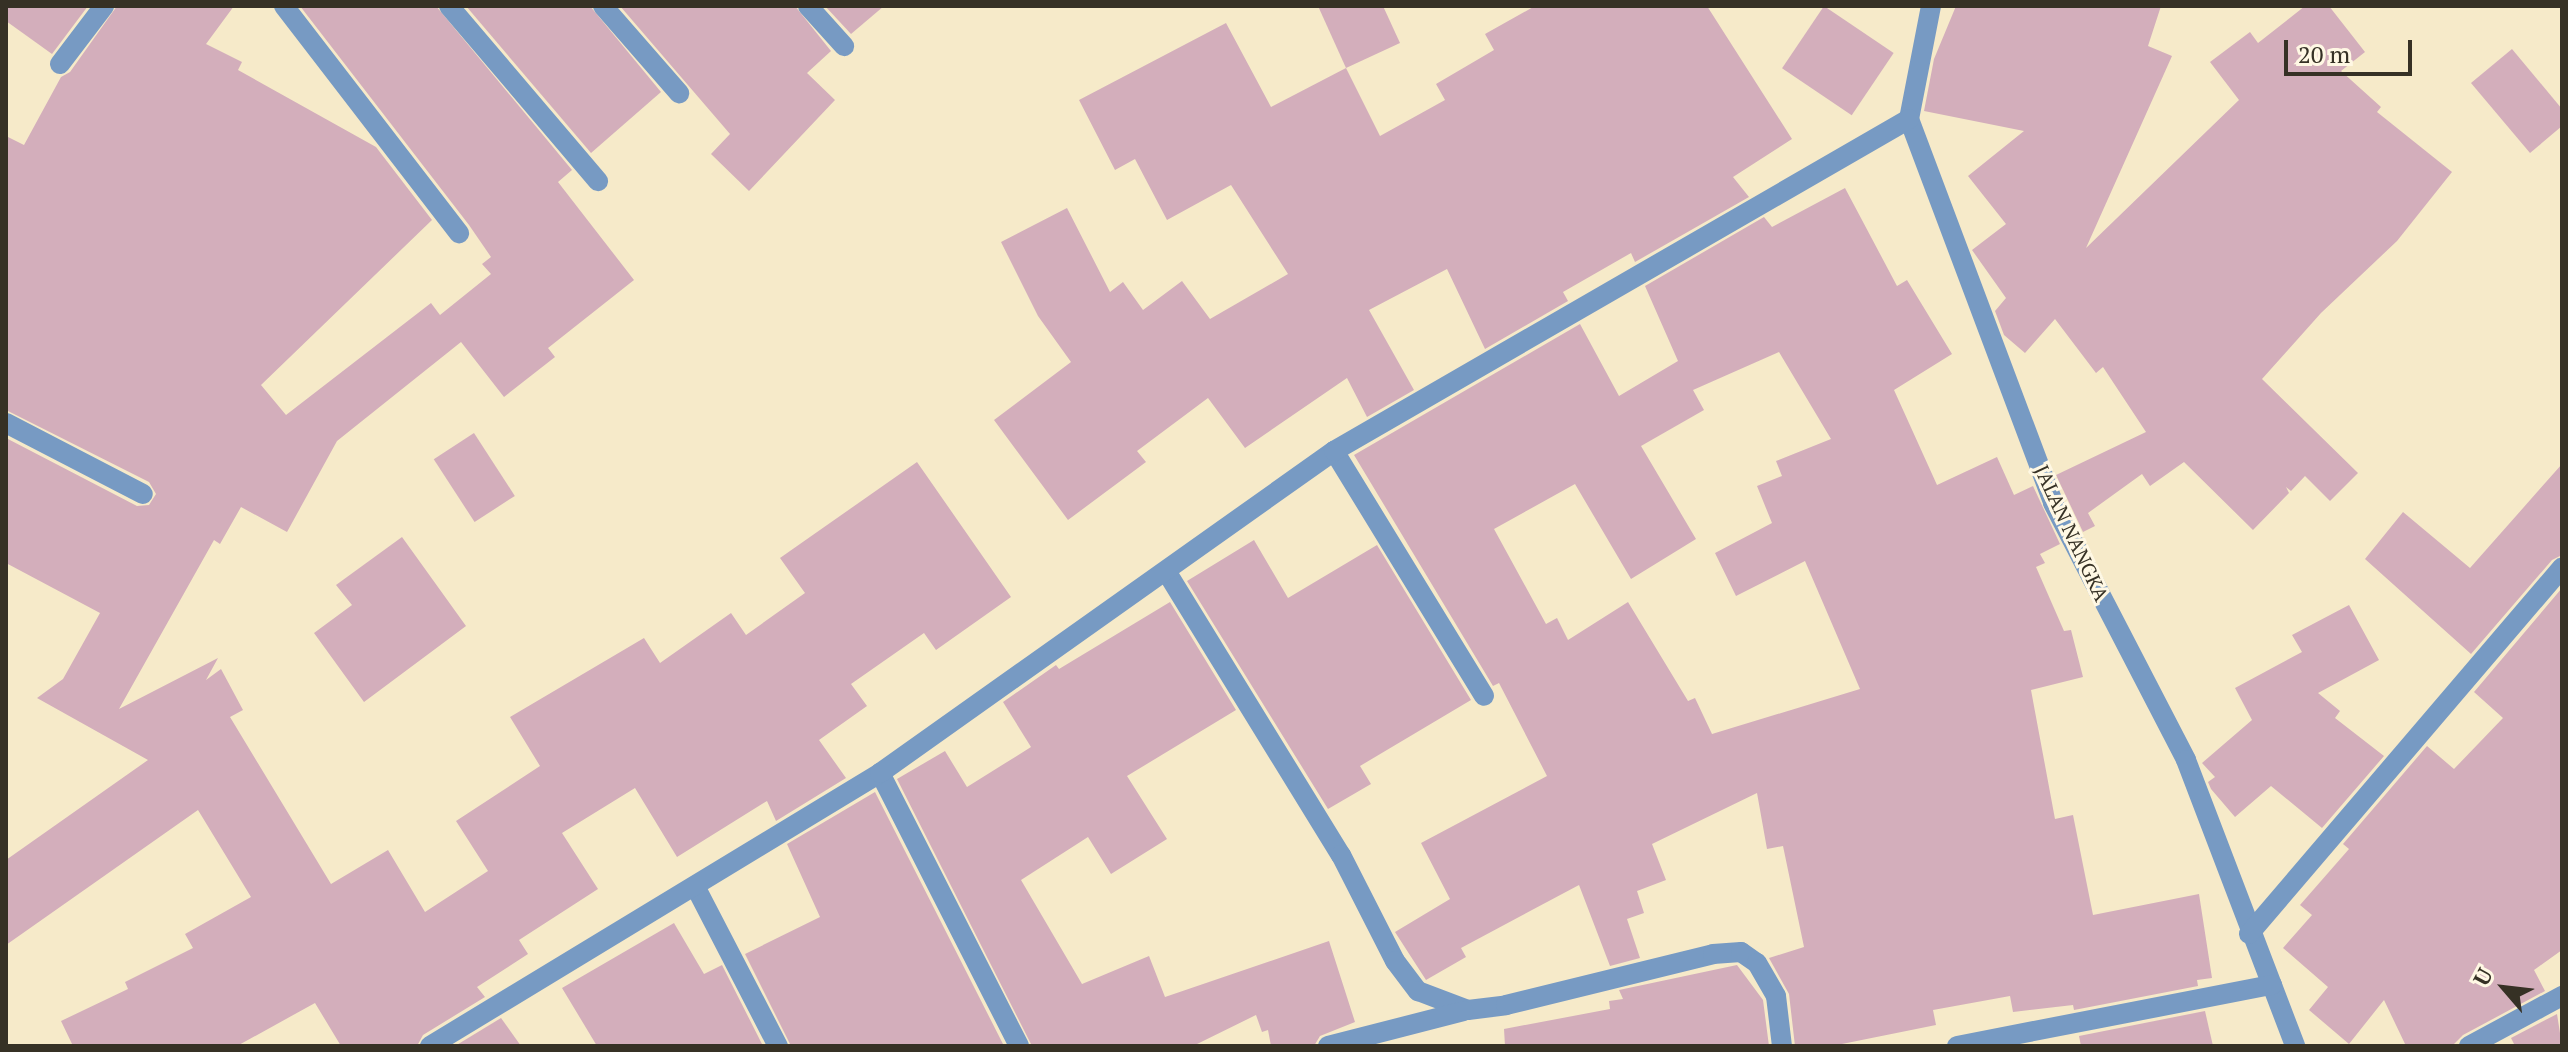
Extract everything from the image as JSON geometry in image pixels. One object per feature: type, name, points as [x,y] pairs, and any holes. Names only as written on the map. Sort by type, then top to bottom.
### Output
[{"type":"street","points":[[60,64],[104,6]]},
{"type":"street","points":[[284,6],[459,233]]},
{"type":"street","points":[[449,6],[598,181]]},
{"type":"street","points":[[603,6],[679,93]]},
{"type":"street","points":[[808,6],[844,46]]},
{"type":"street","points":[[433,1045],[696,888],[880,773],[1334,451],[1909,119],[1931,6]]},
{"type":"street","name":"JALAN NANGKA","points":[[1909,119],[2053,503],[2186,760],[2249,934],[2295,1046]]},
{"type":"street","points":[[6,423],[143,494]]},
{"type":"street","points":[[1334,451],[1484,696]]},
{"type":"street","points":[[2249,934],[2562,568]]},
{"type":"street","points":[[1166,571],[1341,855],[1395,961],[1418,991],[1468,1010]]},
{"type":"street","points":[[880,773],[1019,1046]]},
{"type":"street","points":[[696,888],[778,1046]]},
{"type":"street","points":[[1328,1046],[1468,1010],[1556,996],[1713,954],[1741,952],[1757,963],[1772,986],[1782,1046]]},
{"type":"street","points":[[1957,1046],[2272,985]]},
{"type":"street","points":[[2469,1046],[2562,996]]},
{"type":"building","points":[[6,6],[88,6],[52,54],[6,21]]},
{"type":"building","points":[[117,6],[234,6],[206,44],[242,62],[238,70],[376,147],[432,220],[261,385],[286,415],[431,303],[440,315],[491,274],[482,264],[491,257],[469,225],[300,6],[436,6],[572,170],[558,182],[634,280],[548,348],[555,357],[504,397],[461,342],[337,441],[287,532],[241,507],[220,544],[214,540],[119,709],[218,658],[206,680],[221,669],[243,710],[230,717],[331,884],[388,850],[425,912],[488,871],[456,821],[540,766],[510,717],[644,638],[660,663],[731,613],[746,635],[805,593],[780,558],[917,462],[1011,597],[936,650],[924,633],[851,684],[867,706],[819,740],[846,778],[776,821],[767,801],[677,857],[635,788],[562,833],[598,889],[519,940],[528,954],[477,987],[485,997],[423,1035],[417,1046],[341,1046],[315,1003],[237,1046],[73,1046],[61,1021],[128,989],[125,982],[193,948],[185,934],[251,897],[198,810],[6,945],[6,860],[148,760],[37,698],[63,679],[100,613],[6,563],[6,438],[137,506],[149,505],[156,494],[149,482],[6,410],[6,136],[24,145],[61,77],[70,72]]},
{"type":"building","points":[[466,6],[590,6],[661,92],[591,153]]},
{"type":"building","points":[[620,6],[795,6],[831,51],[807,73],[835,100],[749,191],[711,154],[730,134]]},
{"type":"building","points":[[825,6],[884,6],[851,34]]},
{"type":"building","points":[[1318,6],[1383,6],[1400,43],[1346,68]]},
{"type":"building","points":[[1535,6],[1707,6],[1792,139],[1733,177],[1749,197],[1635,262],[1631,253],[1563,292],[1568,301],[1485,349],[1447,269],[1369,310],[1414,390],[1367,417],[1347,378],[1245,448],[1208,398],[1137,451],[1146,462],[1068,520],[994,420],[1071,362],[1038,316],[1001,242],[1067,208],[1110,292],[1123,282],[1143,310],[1182,281],[1210,319],[1288,274],[1231,185],[1167,220],[1135,159],[1115,170],[1079,100],[1226,23],[1271,107],[1346,68],[1380,136],[1445,100],[1436,84],[1494,50],[1485,34]]},
{"type":"building","points":[[1824,6],[1894,53],[1852,115],[1782,68]]},
{"type":"building","points":[[1956,6],[2161,6],[2148,46],[2172,56],[2086,248],[2239,100],[2210,62],[2250,32],[2258,43],[2305,6],[2329,6],[2365,52],[2341,71],[2381,107],[2377,112],[2452,172],[2397,241],[2321,313],[2262,379],[2358,473],[2330,501],[2305,476],[2291,491],[2286,487],[2289,493],[2253,530],[2184,462],[2150,486],[2142,474],[2088,513],[2095,526],[2083,532],[2056,475],[2146,432],[2103,367],[2096,373],[2055,319],[2025,353],[2004,335],[1995,311],[2006,298],[1972,250],[2006,224],[1968,176],[2024,131],[1924,111],[1934,59]]},
{"type":"building","points":[[2512,49],[2562,109],[2562,126],[2530,153],[2471,83]]},
{"type":"building","points":[[1845,188],[1897,286],[1907,280],[1952,354],[1894,390],[1937,485],[1997,457],[2014,495],[2033,486],[2060,544],[2040,554],[2045,563],[2036,567],[2064,631],[2071,630],[2083,677],[2031,690],[2055,819],[2073,815],[2093,915],[2199,894],[2212,978],[2197,980],[2198,986],[2074,1010],[2073,1005],[2013,1012],[2010,996],[1933,1010],[1936,1025],[1832,1046],[1795,1046],[1789,994],[1769,958],[1804,947],[1783,846],[1767,849],[1757,793],[1652,844],[1666,880],[1637,891],[1644,913],[1627,919],[1640,958],[1610,966],[1579,885],[1461,948],[1466,957],[1426,980],[1395,932],[1450,899],[1421,843],[1547,776],[1499,683],[1493,686],[1354,455],[1580,324],[1619,396],[1678,361],[1645,286],[1764,217],[1772,227]],"holes":[[[1779,352],[1831,439],[1776,461],[1782,476],[1757,486],[1772,523],[1715,553],[1736,596],[1805,561],[1860,689],[1712,734],[1695,698],[1688,701],[1628,602],[1568,640],[1557,618],[1546,624],[1494,529],[1575,484],[1631,579],[1696,539],[1641,446],[1704,410],[1693,390]]]},
{"type":"building","points":[[474,433],[515,496],[475,522],[434,459]]},
{"type":"building","points":[[2562,464],[2562,555],[2552,560],[2471,654],[2365,559],[2403,512],[2470,568]]},
{"type":"building","points":[[402,537],[466,626],[364,702],[314,633],[352,605],[336,585]]},
{"type":"building","points":[[1254,540],[1288,598],[1377,545],[1471,700],[1360,766],[1371,784],[1328,809],[1187,581]]},
{"type":"building","points":[[2562,588],[2562,950],[2534,970],[2545,991],[2463,1035],[2452,1046],[2406,1046],[2384,1000],[2349,1044],[2309,1010],[2328,987],[2283,948],[2312,915],[2300,905],[2349,849],[2343,844],[2427,746],[2454,769],[2503,718],[2474,692]]},
{"type":"building","points":[[1170,602],[1236,710],[1127,776],[1167,839],[1111,874],[1088,837],[1021,880],[1082,984],[1149,956],[1165,997],[1329,941],[1355,1022],[1320,1036],[1314,1046],[1271,1046],[1268,1030],[1262,1032],[1256,1015],[1193,1046],[1032,1046],[897,779],[945,751],[967,787],[1031,747],[1003,702],[1056,665],[1059,669]]},
{"type":"building","points":[[2349,605],[2379,660],[2318,693],[2340,711],[2335,718],[2384,756],[2322,828],[2271,786],[2235,817],[2211,789],[2208,782],[2215,777],[2202,763],[2252,720],[2235,688],[2302,652],[2292,635]]},
{"type":"building","points":[[875,792],[1004,1046],[791,1046],[745,954],[820,917],[787,844]]},
{"type":"building","points":[[674,923],[704,974],[722,965],[763,1046],[597,1046],[562,988]]},
{"type":"building","points":[[1737,965],[1763,1000],[1769,1046],[1505,1046],[1504,1029],[1610,1009],[1609,1001],[1623,999],[1619,990]]},
{"type":"building","points":[[2205,1011],[2213,1046],[2081,1046],[2079,1036]]},
{"type":"building","points":[[2557,1014],[2562,1046],[2515,1046],[2511,1038]]},
{"type":"building","points":[[501,1018],[521,1046],[455,1046]]}]
